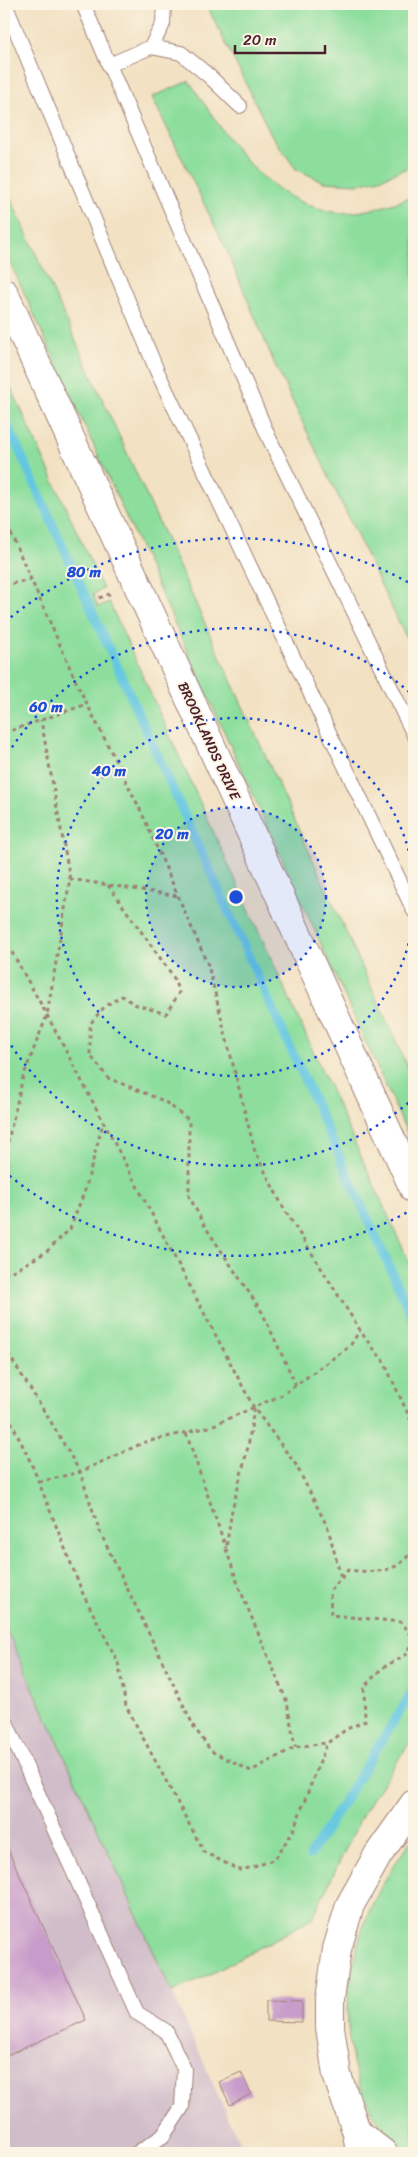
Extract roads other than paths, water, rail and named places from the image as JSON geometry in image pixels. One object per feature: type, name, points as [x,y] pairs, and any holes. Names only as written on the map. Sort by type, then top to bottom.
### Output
[{"type":"street","name":"BROOKLANDS DRIVE","points":[[4,293],[414,1189]]},
{"type":"street","points":[[383,2153],[358,2143],[337,2075],[330,2027],[330,2000],[337,1949],[350,1905],[378,1856],[414,1804]]},
{"type":"lane","points":[[5,4],[157,371],[414,911]]},
{"type":"lane","points":[[83,4],[269,438],[414,736]]},
{"type":"lane","points":[[151,47],[162,24],[164,4]]},
{"type":"lane","points":[[109,65],[151,47],[181,53],[209,76],[240,106]]},
{"type":"lane","points":[[4,1718],[137,2013],[166,2031],[184,2069],[182,2106],[163,2136],[137,2153]]},
{"type":"waterway","points":[[4,417],[414,1321]]},
{"type":"waterway","points":[[310,1855],[414,1689]]}]
